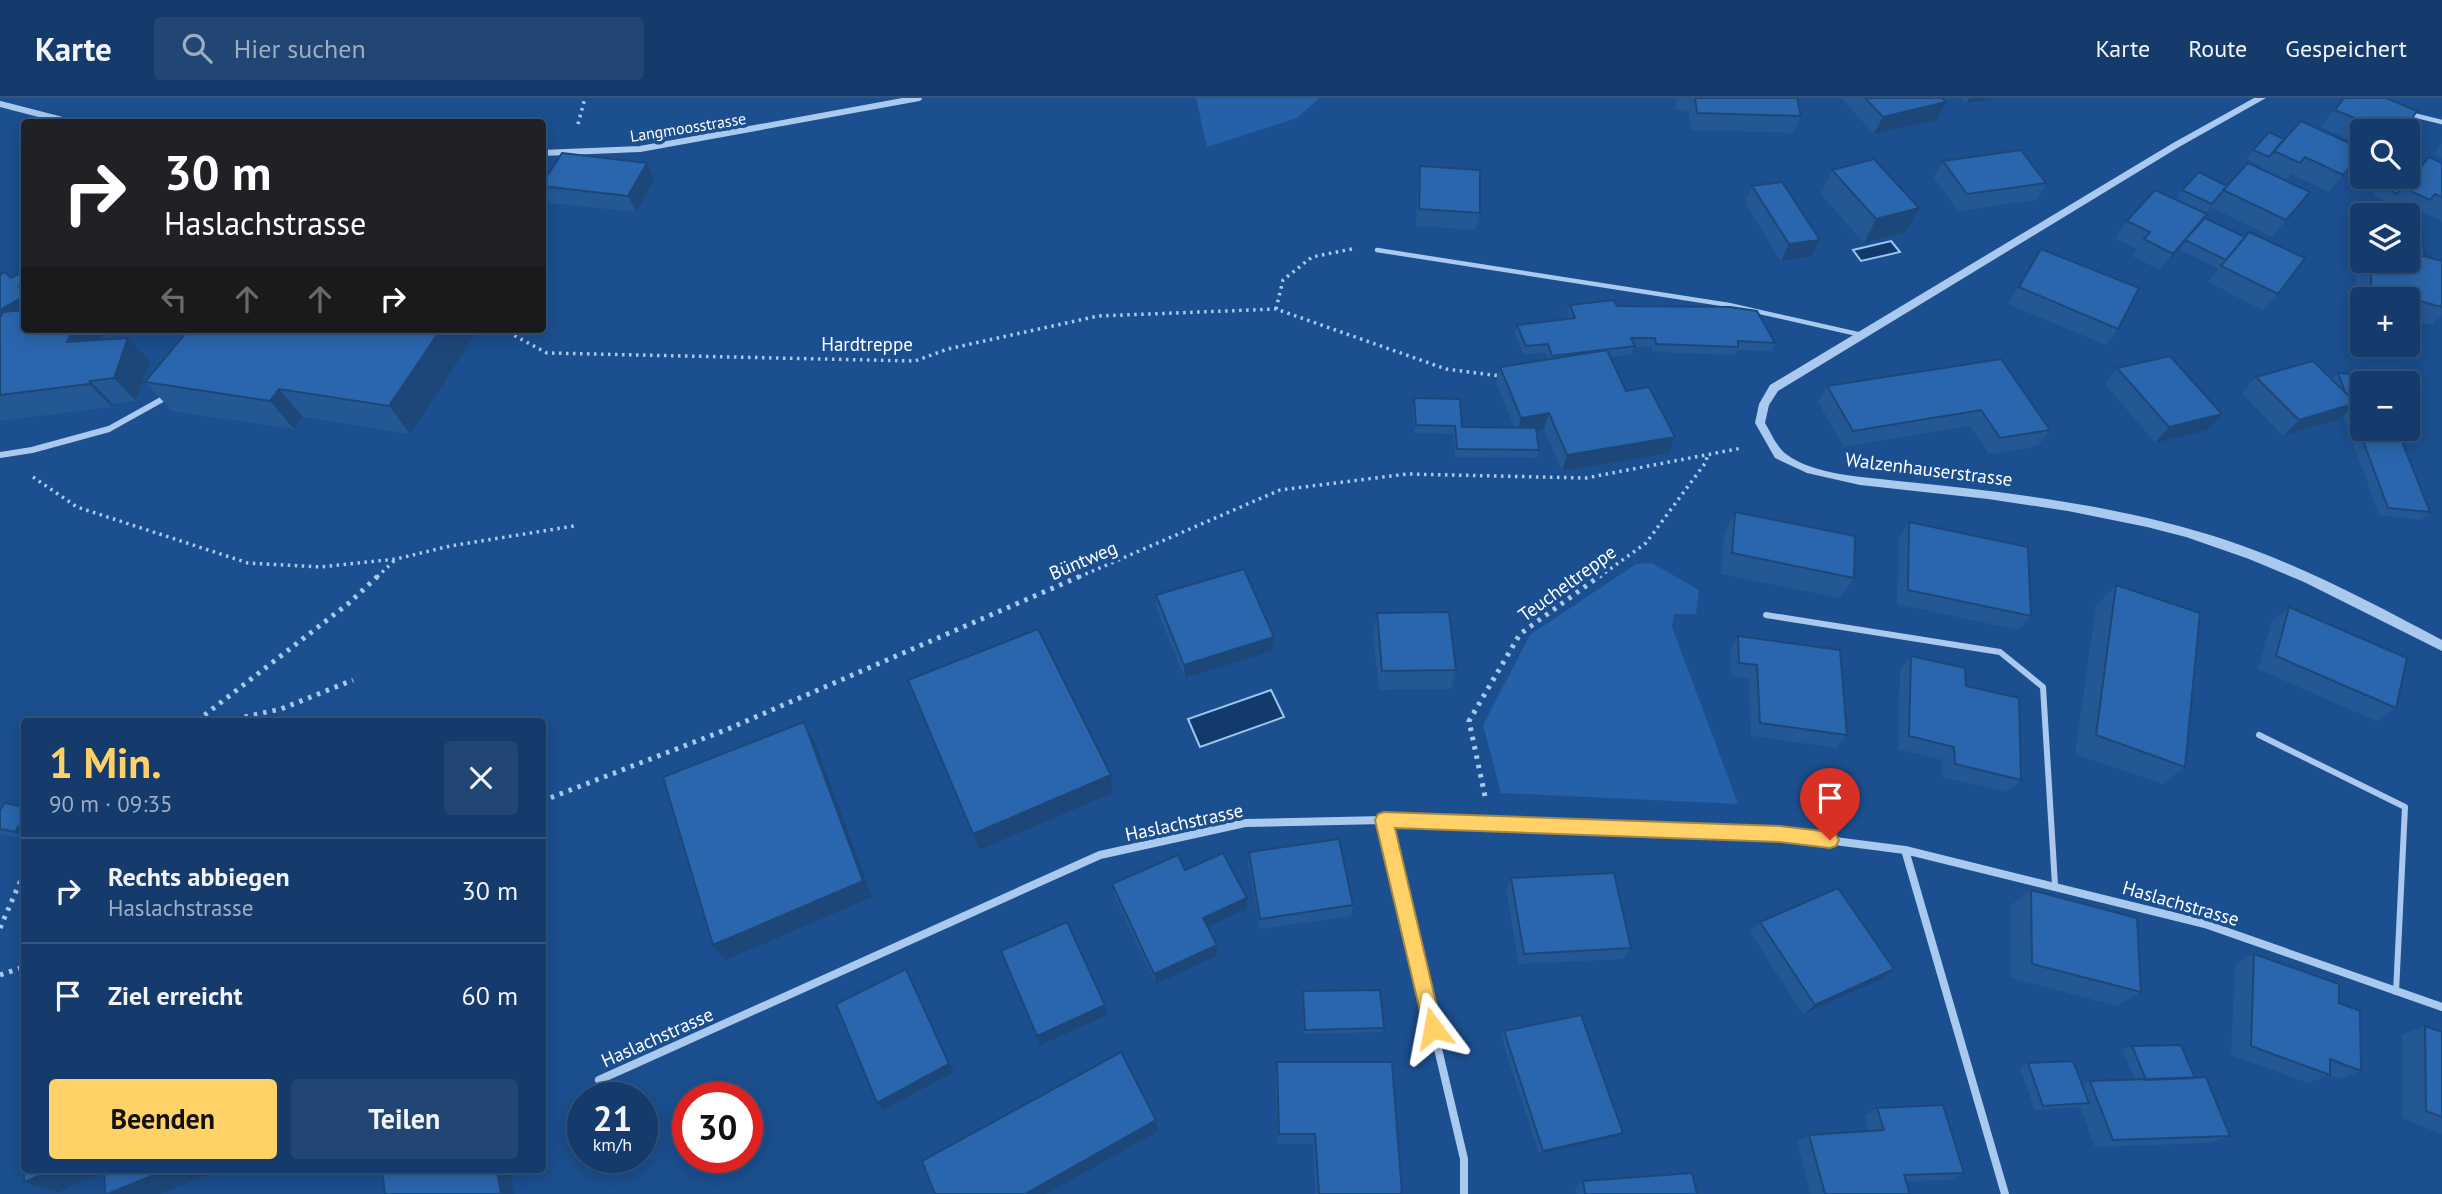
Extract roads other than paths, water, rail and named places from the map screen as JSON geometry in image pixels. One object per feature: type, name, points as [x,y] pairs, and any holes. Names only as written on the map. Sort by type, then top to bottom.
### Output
[{"type":"street","name":"Langmoosstrasse","points":[[546,153],[640,149],[919,98]]},
{"type":"street","name":"Walzenhauserstrasse","points":[[2262,98],[2176,145],[1774,388],[1764,404],[1759,423],[1781,457],[1806,468],[1860,481],[2014,496],[2130,518],[2224,545],[2337,591],[2442,646]]},
{"type":"street","points":[[0,104],[58,119]]},
{"type":"street","points":[[0,455],[32,450],[109,429],[161,400],[169,391]]},
{"type":"street","points":[[1384,820],[1464,1159],[1464,1194]]},
{"type":"street","name":"Haslachstrasse","points":[[599,1080],[1100,855],[1245,823],[1384,820],[1490,822],[1780,834],[1905,850],[2205,924],[2442,1007]]},
{"type":"street","points":[[1905,850],[2005,1194]]},
{"type":"lane","points":[[2406,113],[2442,122]]},
{"type":"lane","points":[[1377,250],[1729,305],[1862,335]]},
{"type":"lane","points":[[1766,615],[2000,652],[2043,687],[2055,885]]},
{"type":"lane","points":[[2259,736],[2405,807],[2396,992]]}]
